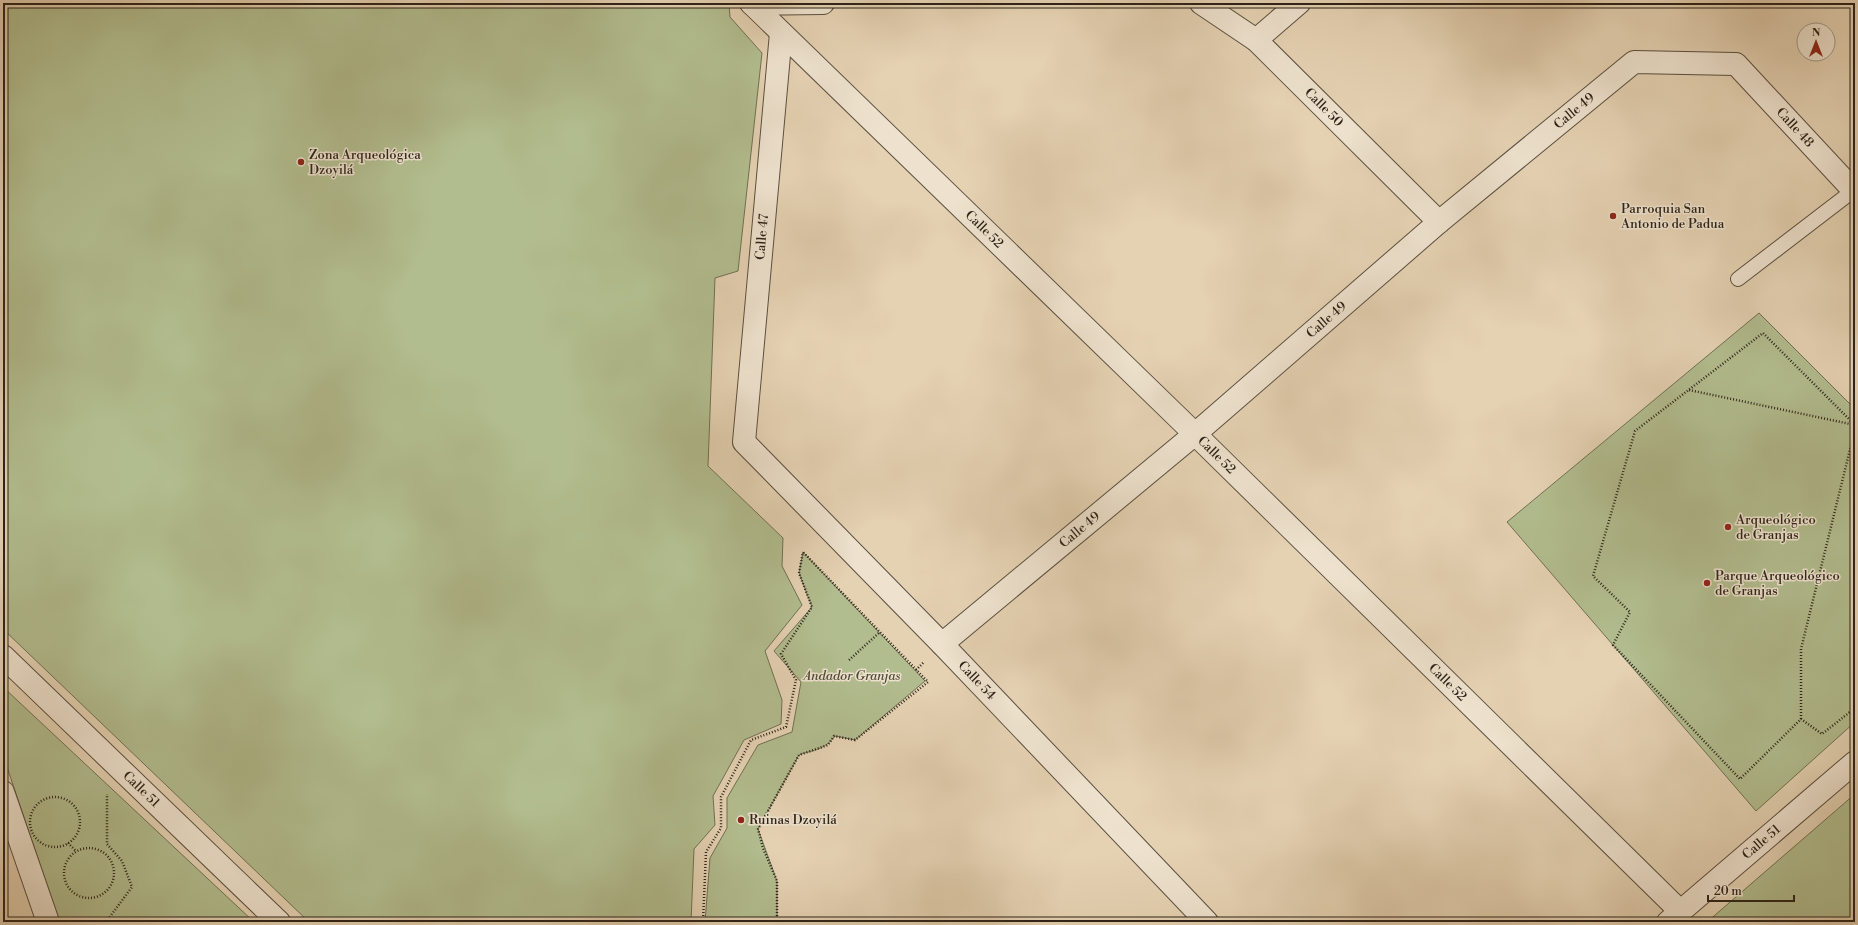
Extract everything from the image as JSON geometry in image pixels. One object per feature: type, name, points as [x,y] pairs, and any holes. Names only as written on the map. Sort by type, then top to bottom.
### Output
[{"type":"street","points":[[751,3],[823,3]]},
{"type":"street","name":"Calle 52","points":[[751,3],[1195,434],[1674,917]]},
{"type":"street","name":"Calle 50","points":[[1201,3],[1256,40],[1439,222]]},
{"type":"street","points":[[1256,40],[1298,3]]},
{"type":"street","name":"Calle 47","points":[[744,442],[781,33]]},
{"type":"street","name":"Calle 49","points":[[942,644],[1195,434],[1439,222],[1634,62],[1736,64]]},
{"type":"street","name":"Calle 48","points":[[1736,64],[1854,191]]},
{"type":"street","name":"Calle 54","points":[[744,442],[942,644],[1208,922]]},
{"type":"street","name":"Calle 51","points":[[3,656],[279,922]]},
{"type":"street","name":"Calle 51","points":[[1674,917],[1855,762]]},
{"type":"street","points":[[3,792],[48,922]]},
{"type":"lane","points":[[1738,280],[1854,191]]},
{"type":"path","points":[[1855,425],[1763,333],[1635,431],[1592,576],[1630,612],[1613,645],[1740,779],[1801,719],[1801,649],[1855,429]]},
{"type":"path","points":[[1689,390],[1855,425]]},
{"type":"path","points":[[703,922],[706,852],[721,828],[721,798],[751,740],[786,727],[796,680],[781,654],[812,607],[799,573],[803,552],[928,682],[855,740],[834,736],[828,745],[799,755],[758,829],[763,848],[776,881],[776,922]]},
{"type":"path","points":[[849,660],[880,632]]},
{"type":"path","points":[[1801,719],[1822,734],[1855,708]]},
{"type":"path","points":[[106,922],[132,887],[122,861],[107,844],[108,758]]},
{"type":"path","points":[[55,797],[70,802],[75,807],[79,814],[78,830],[68,842],[60,846],[44,844],[32,832],[30,824],[31,816],[34,808],[40,802],[55,797]]},
{"type":"path","points":[[68,842],[76,851]]},
{"type":"path","points":[[85,848],[93,848],[102,851],[112,863],[114,879],[105,892],[98,897],[90,898],[75,894],[64,881],[63,872],[65,864],[69,856],[76,851],[85,848]]},
{"type":"green space","points":[[3,3],[729,3],[730,17],[762,53],[738,271],[715,278],[708,466],[783,538],[782,566],[802,605],[765,651],[782,700],[781,724],[744,740],[713,796],[715,825],[694,849],[691,922],[309,922],[3,629]]},
{"type":"green space","name":"Parque Arqueológico de Granjas","points":[[1759,313],[1855,409],[1855,722],[1756,811],[1507,522]]},
{"type":"green space","name":"Andador Granjas","points":[[803,552],[925,681],[855,740],[835,736],[823,747],[799,755],[758,829],[777,881],[777,922],[705,922],[710,858],[727,828],[727,798],[758,745],[792,732],[801,682],[774,651],[812,607],[799,573]]},
{"type":"green space","points":[[3,687],[254,922],[59,922],[3,755]]},
{"type":"green space","points":[[1855,794],[1855,917],[1849,922],[1707,922]]},
{"type":"place","name":"Zona Arqueológica Dzoyilá","points":[[301,162]]},
{"type":"place","name":"Parroquia San Antonio de Padua","points":[[1613,216]]},
{"type":"place","name":"Arqueológico de Granjas","points":[[1728,527]]},
{"type":"place","name":"Parque Arqueológico de Granjas","points":[[1707,583]]},
{"type":"place","name":"Ruinas Dzoyilá","points":[[741,820]]}]
